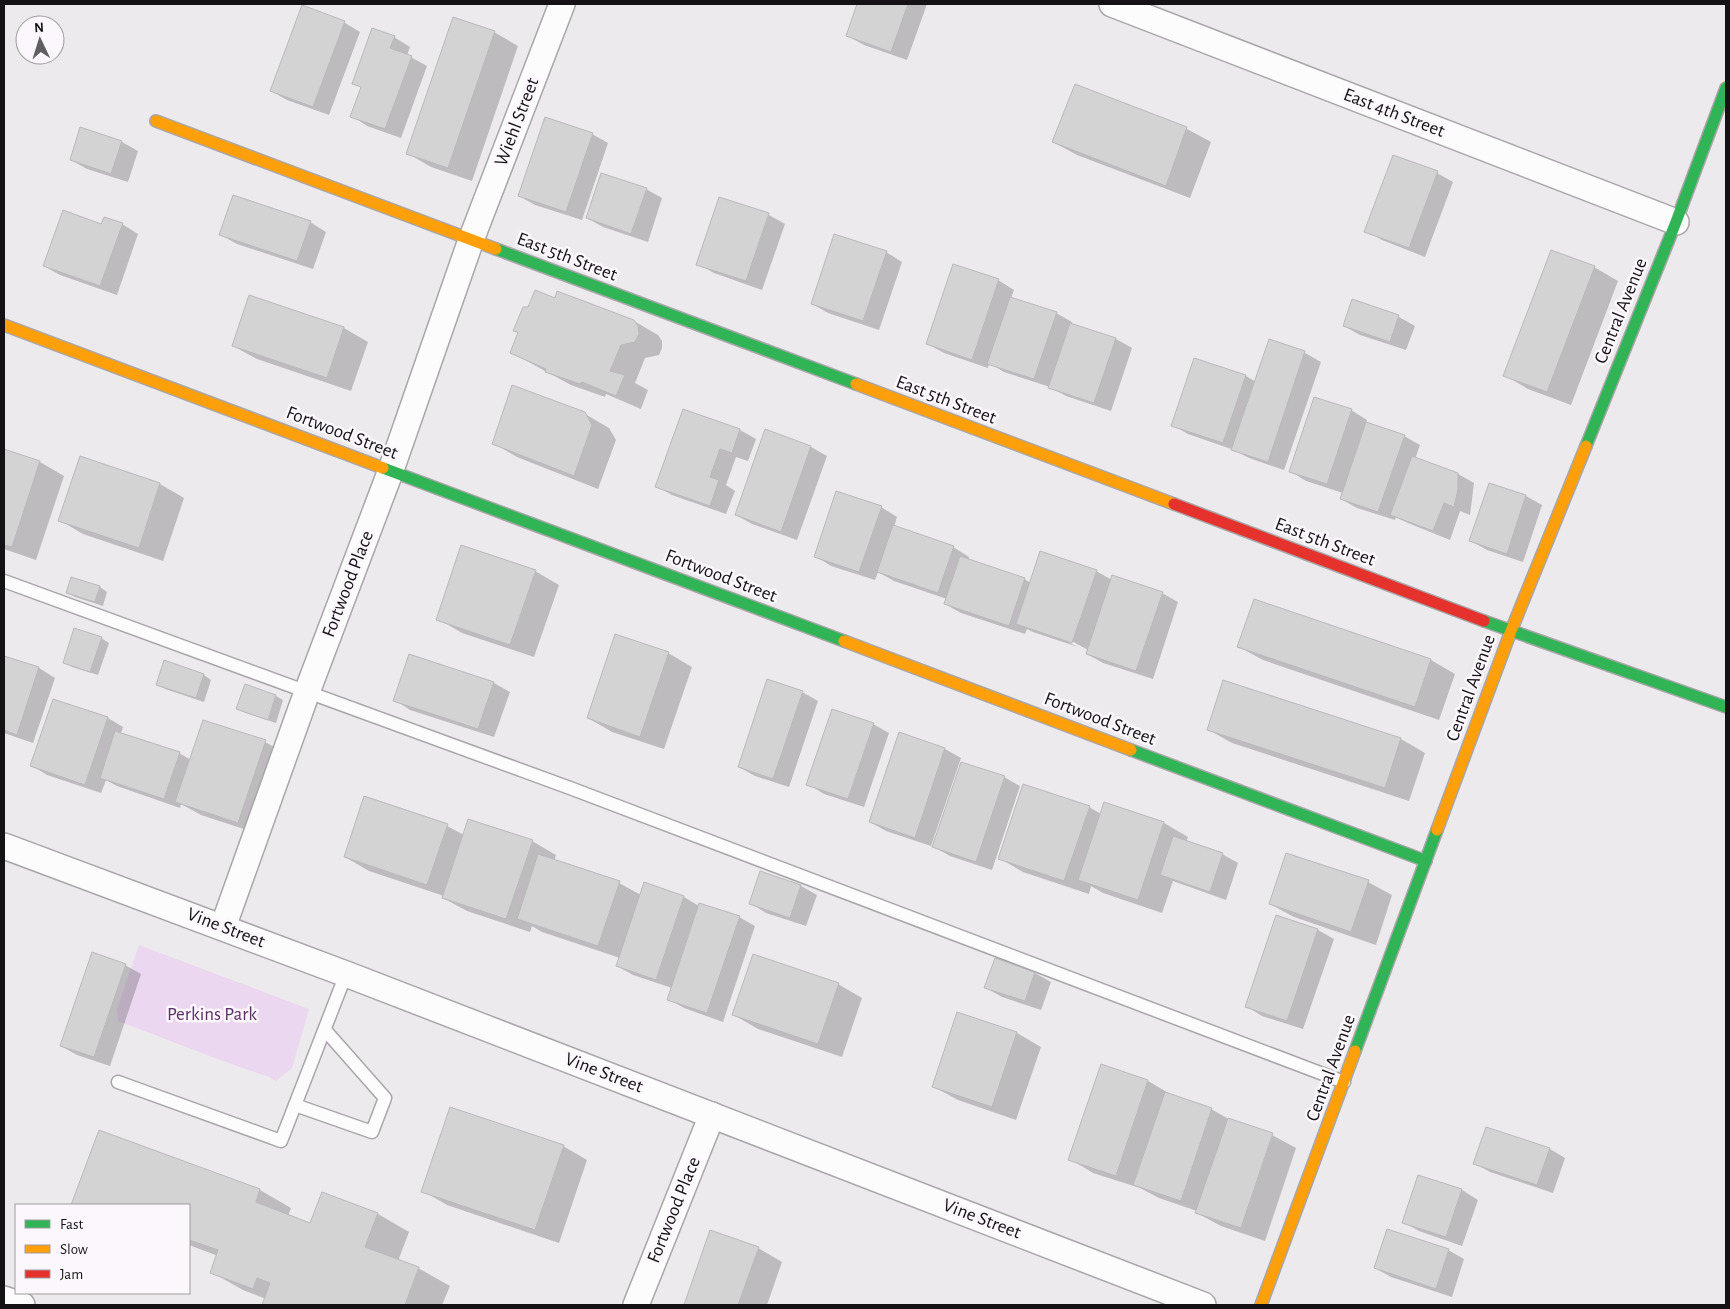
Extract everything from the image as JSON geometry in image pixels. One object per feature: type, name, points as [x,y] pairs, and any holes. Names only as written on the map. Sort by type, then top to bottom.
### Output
[{"type":"street","name":"Wiehl Street","points":[[471,240],[562,4]]},
{"type":"street","name":"East 4th Street","points":[[1112,4],[1676,222]]},
{"type":"street","name":"Central Avenue","points":[[1261,1305],[1511,631],[1676,222],[1726,88]]},
{"type":"street","name":"East 5th Street","points":[[156,121],[1511,631],[1726,707]]},
{"type":"street","name":"Fortwood Place","points":[[223,927],[307,692],[392,470],[471,240]]},
{"type":"street","name":"Fortwood Street","points":[[4,326],[392,470],[1426,861]]},
{"type":"street","name":"Vine Street","points":[[4,846],[346,974],[1203,1305]]},
{"type":"street","name":"Fortwood Place","points":[[636,1305],[712,1115]]},
{"type":"street","points":[[4,1299],[22,1305]]},
{"type":"lane","points":[[4,581],[570,788],[1344,1082]]},
{"type":"lane","points":[[118,1082],[281,1141],[346,974]]},
{"type":"lane","points":[[295,1105],[372,1132],[385,1098],[324,1030]]},
{"type":"green space","name":"Perkins Park","points":[[139,945],[309,1009],[292,1068],[276,1081],[118,1021],[117,1009]]},
{"type":"building","points":[[857,4],[908,4],[891,52],[846,36]]},
{"type":"building","points":[[302,5],[345,21],[313,107],[270,91]]},
{"type":"building","points":[[453,17],[495,31],[448,168],[406,154]]},
{"type":"building","points":[[372,28],[395,36],[390,48],[412,56],[385,129],[350,117],[361,87],[352,84]]},
{"type":"building","points":[[1075,84],[1187,127],[1166,186],[1052,142]]},
{"type":"building","points":[[545,117],[593,133],[566,212],[518,196]]},
{"type":"building","points":[[80,127],[122,141],[111,174],[70,160]]},
{"type":"building","points":[[1393,155],[1438,171],[1409,248],[1364,232]]},
{"type":"building","points":[[601,173],[647,188],[631,234],[586,218]]},
{"type":"building","points":[[233,195],[311,221],[297,261],[219,235]]},
{"type":"building","points":[[719,197],[769,213],[746,281],[696,265]]},
{"type":"building","points":[[63,210],[101,224],[104,217],[123,223],[100,286],[43,266]]},
{"type":"building","points":[[834,234],[887,251],[863,321],[811,304]]},
{"type":"building","points":[[1551,250],[1595,266],[1547,392],[1503,376]]},
{"type":"building","points":[[953,264],[999,279],[972,360],[926,344]]},
{"type":"building","points":[[535,290],[555,298],[557,291],[634,320],[638,326],[639,334],[635,342],[621,345],[610,371],[625,375],[616,396],[582,382],[580,384],[545,372],[546,369],[510,353],[518,332],[513,331],[523,307],[528,307]]},
{"type":"building","points":[[249,295],[344,327],[327,378],[232,346]]},
{"type":"building","points":[[1010,297],[1057,312],[1034,379],[987,364]]},
{"type":"building","points":[[1352,299],[1399,315],[1390,342],[1343,326]]},
{"type":"building","points":[[1070,323],[1116,338],[1094,403],[1048,388]]},
{"type":"building","points":[[1269,339],[1305,351],[1268,462],[1231,450]]},
{"type":"building","points":[[1194,358],[1246,375],[1223,443],[1171,426]]},
{"type":"building","points":[[512,385],[585,412],[592,425],[574,476],[492,444]]},
{"type":"building","points":[[1314,397],[1352,409],[1327,484],[1289,472]]},
{"type":"building","points":[[683,409],[740,429],[732,453],[720,449],[710,477],[719,480],[710,506],[655,487]]},
{"type":"building","points":[[1366,422],[1405,435],[1378,512],[1340,499]]},
{"type":"building","points":[[765,429],[811,446],[781,532],[735,515]]},
{"type":"building","points":[[4,449],[40,461],[12,547],[4,545]]},
{"type":"building","points":[[80,456],[160,483],[139,548],[58,521]]},
{"type":"building","points":[[1412,456],[1458,473],[1458,489],[1454,507],[1444,503],[1433,531],[1390,515]]},
{"type":"building","points":[[1489,483],[1526,495],[1507,554],[1469,541]]},
{"type":"building","points":[[836,491],[882,506],[859,572],[814,557]]},
{"type":"building","points":[[893,525],[954,546],[938,593],[877,572]]},
{"type":"building","points":[[461,545],[536,570],[510,645],[436,620]]},
{"type":"building","points":[[1040,551],[1097,570],[1072,643],[1016,624]]},
{"type":"building","points":[[960,556],[1025,578],[1009,626],[944,604]]},
{"type":"building","points":[[1112,575],[1163,592],[1136,671],[1086,654]]},
{"type":"building","points":[[71,577],[100,586],[95,602],[66,593]]},
{"type":"building","points":[[1254,599],[1431,659],[1415,707],[1237,647]]},
{"type":"building","points":[[74,628],[102,637],[90,672],[63,663]]},
{"type":"building","points":[[615,634],[669,652],[640,737],[587,718]]},
{"type":"building","points":[[409,654],[494,682],[478,729],[393,701]]},
{"type":"building","points":[[4,656],[39,667],[17,735],[4,730]]},
{"type":"building","points":[[164,660],[204,674],[196,698],[156,685]]},
{"type":"building","points":[[767,679],[803,691],[773,779],[738,767]]},
{"type":"building","points":[[1223,680],[1401,738],[1385,788],[1207,730]]},
{"type":"building","points":[[245,684],[276,695],[268,720],[236,709]]},
{"type":"building","points":[[53,699],[108,717],[85,785],[30,766]]},
{"type":"building","points":[[832,709],[874,723],[848,799],[806,785]]},
{"type":"building","points":[[203,720],[266,740],[238,823],[175,802]]},
{"type":"building","points":[[115,731],[180,752],[164,799],[100,778]]},
{"type":"building","points":[[899,732],[945,748],[915,838],[869,822]]},
{"type":"building","points":[[961,762],[1005,776],[976,862],[932,847]]},
{"type":"building","points":[[1023,784],[1090,806],[1064,881],[998,859]]},
{"type":"building","points":[[364,796],[448,824],[427,885],[344,857]]},
{"type":"building","points":[[1104,802],[1164,822],[1138,900],[1078,880]]},
{"type":"building","points":[[468,819],[533,840],[506,919],[442,898]]},
{"type":"building","points":[[1173,836],[1223,853],[1210,892],[1160,875]]},
{"type":"building","points":[[1286,853],[1369,880],[1351,932],[1269,904]]},
{"type":"building","points":[[538,854],[620,881],[598,946],[517,919]]},
{"type":"building","points":[[760,871],[801,885],[790,918],[749,904]]},
{"type":"building","points":[[644,882],[684,896],[656,980],[616,966]]},
{"type":"building","points":[[699,903],[740,916],[707,1013],[667,1000]]},
{"type":"building","points":[[1276,915],[1318,929],[1287,1021],[1245,1007]]},
{"type":"building","points":[[92,952],[126,964],[94,1057],[60,1046]]},
{"type":"building","points":[[753,954],[839,983],[818,1044],[732,1015]]},
{"type":"building","points":[[995,958],[1035,972],[1025,1001],[984,988]]},
{"type":"building","points":[[957,1012],[1017,1032],[992,1107],[932,1087]]},
{"type":"building","points":[[1101,1064],[1148,1080],[1116,1176],[1068,1160]]},
{"type":"building","points":[[1165,1092],[1212,1108],[1181,1201],[1133,1185]]},
{"type":"building","points":[[450,1107],[564,1145],[535,1230],[421,1192]]},
{"type":"building","points":[[1228,1118],[1273,1133],[1241,1228],[1195,1213]]},
{"type":"building","points":[[1486,1127],[1550,1148],[1537,1185],[1473,1164]]},
{"type":"building","points":[[99,1130],[260,1189],[256,1202],[310,1223],[322,1192],[378,1213],[365,1247],[419,1267],[405,1305],[262,1305],[270,1283],[257,1278],[253,1289],[210,1273],[218,1250],[190,1240],[190,1204],[71,1204]]},
{"type":"building","points":[[1418,1175],[1462,1189],[1446,1237],[1402,1223]]},
{"type":"building","points":[[1387,1229],[1449,1249],[1436,1289],[1374,1268]]},
{"type":"building","points":[[710,1230],[759,1247],[738,1305],[684,1305]]},
{"type":"traffic: fast","points":[[1586,446],[1676,222],[1726,88]]},
{"type":"traffic: fast","points":[[496,249],[856,384]]},
{"type":"traffic: fast","points":[[383,468],[844,641]]},
{"type":"traffic: fast","points":[[1484,621],[1726,707]]},
{"type":"traffic: fast","points":[[1131,750],[1426,861]]},
{"type":"traffic: fast","points":[[1355,1051],[1437,830]]},
{"type":"traffic: slow","points":[[156,121],[496,249]]},
{"type":"traffic: slow","points":[[4,325],[383,468]]},
{"type":"traffic: slow","points":[[856,384],[1174,504]]},
{"type":"traffic: slow","points":[[1437,830],[1511,631],[1586,446]]},
{"type":"traffic: slow","points":[[844,641],[1131,750]]},
{"type":"traffic: slow","points":[[1261,1305],[1355,1051]]},
{"type":"traffic: jam","points":[[1174,504],[1484,621]]}]
